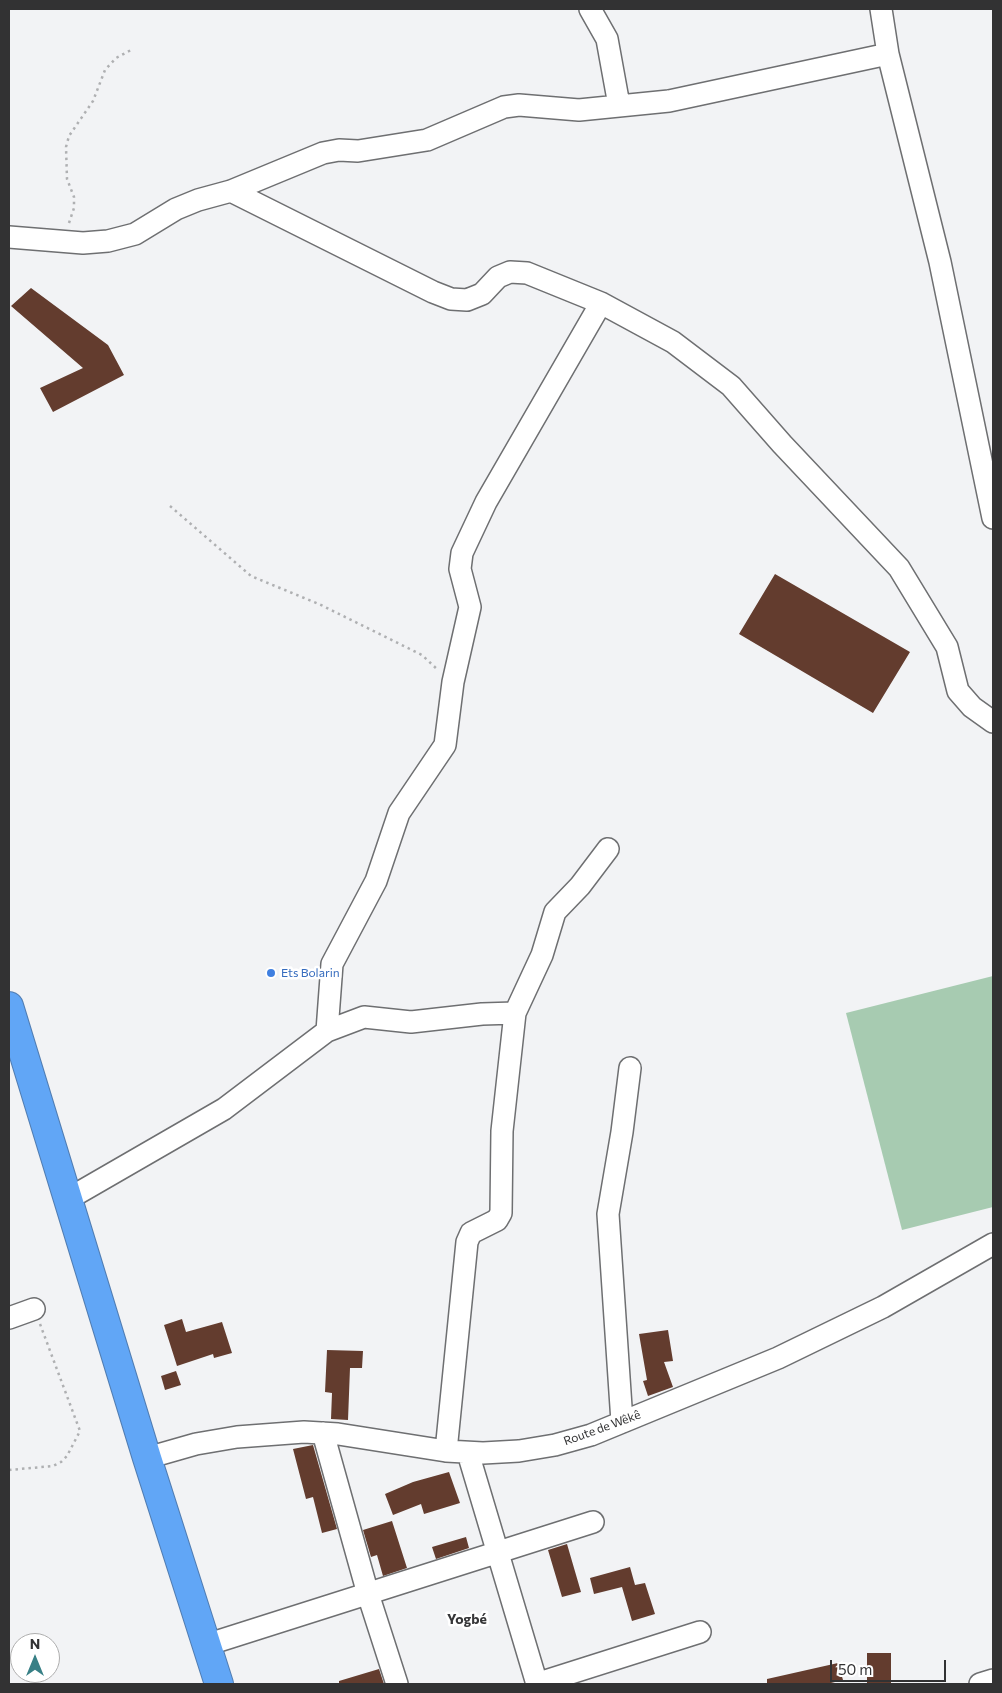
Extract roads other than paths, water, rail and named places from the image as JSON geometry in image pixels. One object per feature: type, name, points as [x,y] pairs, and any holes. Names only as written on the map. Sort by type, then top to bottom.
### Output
[{"type":"highway","points":[[9,1009],[147,1458],[219,1684]]},
{"type":"street","points":[[590,9],[607,39],[619,105]]},
{"type":"street","points":[[881,9],[888,54],[940,262],[993,518]]},
{"type":"street","points":[[9,237],[83,243],[108,241],[135,234],[176,209],[198,200],[231,191],[322,153],[339,150],[358,151],[427,140],[504,107],[519,104],[579,110],[669,102],[888,54]]},
{"type":"street","points":[[231,191],[433,292],[451,299],[467,300],[482,294],[498,277],[510,272],[527,273],[601,303],[673,342],[732,386],[782,444],[899,568],[947,646],[958,691],[972,707],[993,722]]},
{"type":"street","points":[[327,1031],[332,964],[376,881],[399,814],[445,745],[453,682],[470,607],[460,569],[462,552],[486,502],[601,303]]},
{"type":"street","points":[[446,1452],[467,1242],[472,1233],[497,1220],[501,1213],[502,1130],[515,1012],[542,955],[555,912],[580,886],[608,849]]},
{"type":"street","points":[[68,1199],[224,1109],[327,1031],[364,1017],[411,1022],[515,1012]]},
{"type":"street","points":[[622,1422],[608,1214],[622,1132],[630,1068]]},
{"type":"street","name":"Route de Wêkê","points":[[147,1458],[196,1444],[237,1437],[304,1432],[323,1433],[446,1452],[519,1451],[556,1445],[622,1422],[778,1358],[883,1307],[993,1244]]},
{"type":"street","points":[[9,1318],[34,1309]]},
{"type":"street","points":[[323,1433],[368,1594],[397,1684]]},
{"type":"street","points":[[468,1452],[537,1684],[700,1632]]},
{"type":"street","points":[[206,1646],[593,1522]]},
{"type":"street","points":[[980,1684],[993,1680]]},
{"type":"place","name":"Ets Bolarin","points":[[271,973]]},
{"type":"district","name":"Yogbé","points":[[467,1619]]}]
